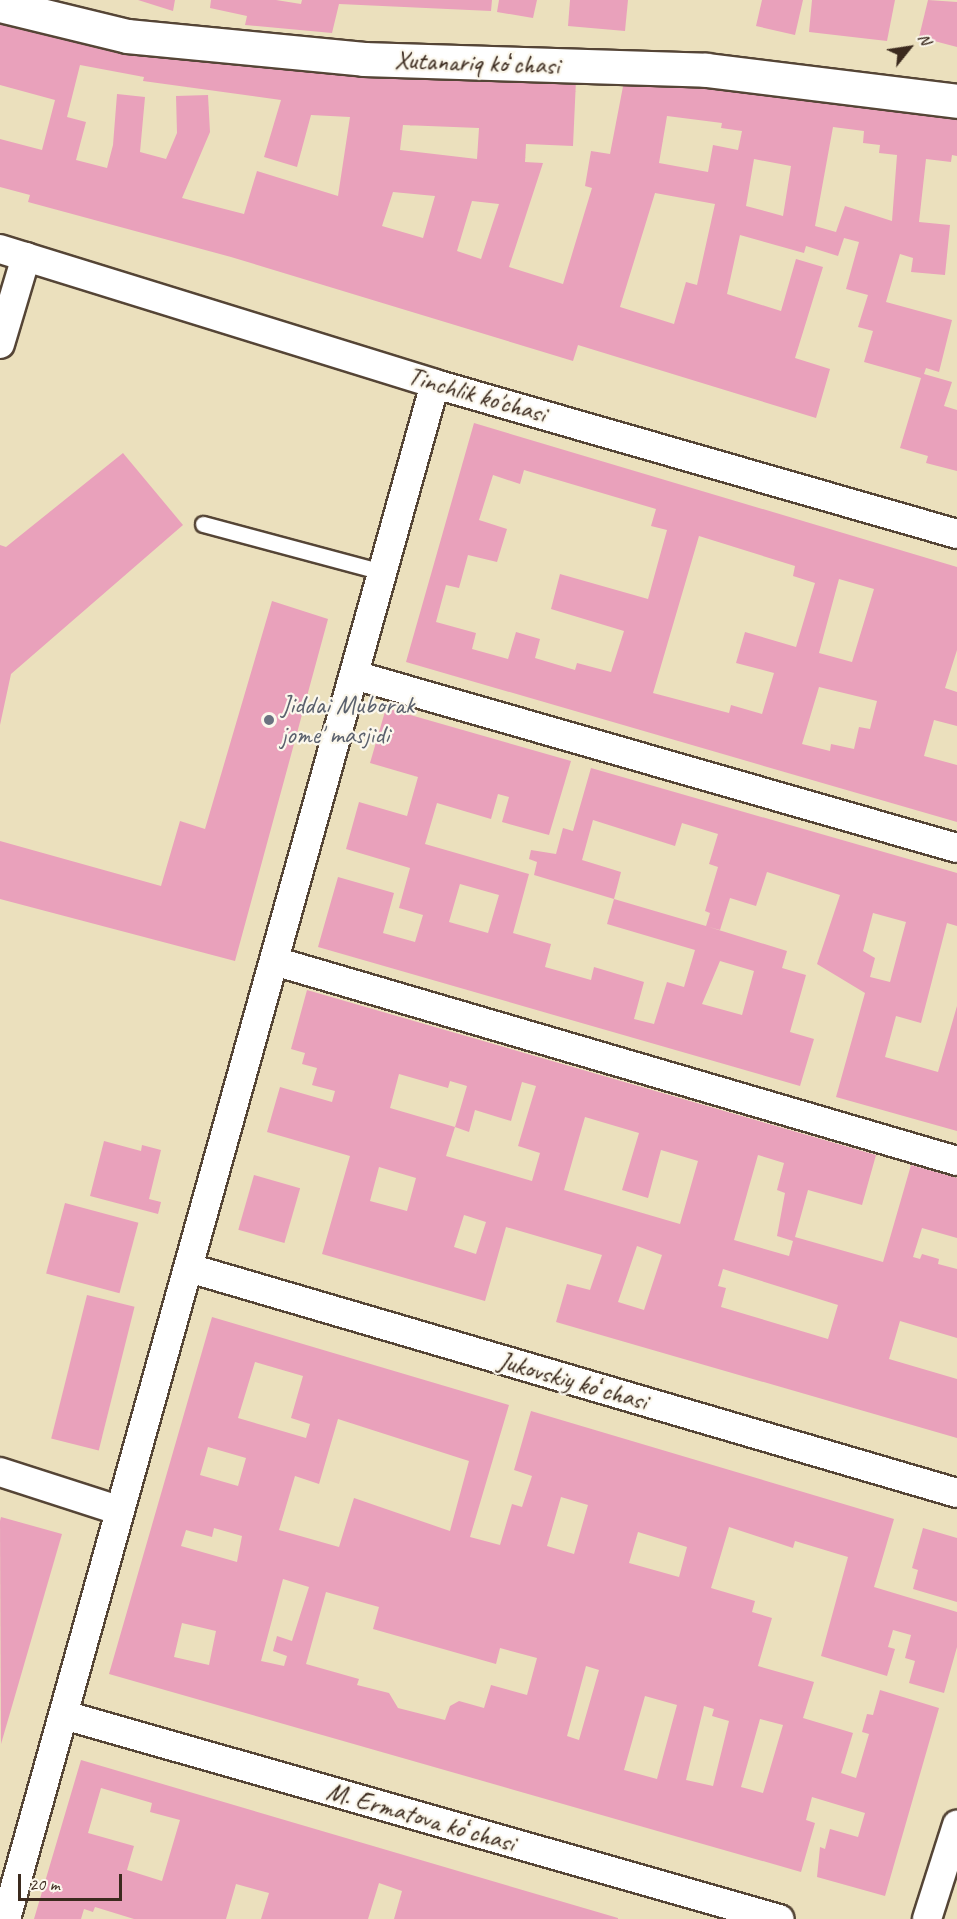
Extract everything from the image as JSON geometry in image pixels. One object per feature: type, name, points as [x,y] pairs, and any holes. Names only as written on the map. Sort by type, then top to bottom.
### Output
[{"type":"street","name":"Xutanariq koʻchasi","points":[[0,5],[126,36],[364,59],[706,70],[957,101]]},
{"type":"street","points":[[0,344],[13,253]]},
{"type":"street","name":"Tinchlik ko'chasi","points":[[13,253],[435,384],[957,534]]},
{"type":"street","points":[[6,1919],[64,1715],[118,1510],[189,1268],[435,384]]},
{"type":"street","points":[[354,675],[957,848]]},
{"type":"street","points":[[274,961],[957,1161]]},
{"type":"street","name":"Jukovskiy koʻchasi","points":[[189,1268],[957,1493]]},
{"type":"street","points":[[0,1472],[118,1510]]},
{"type":"street","name":"M. Ermatova koʻchasi","points":[[64,1715],[779,1919]]},
{"type":"street","points":[[927,1919],[957,1825]]},
{"type":"lane","points":[[203,524],[382,572]]},
{"type":"building","points":[[138,0],[175,0],[173,11]]},
{"type":"building","points":[[211,0],[276,0],[301,4],[302,0],[492,0],[491,11],[339,4],[332,33],[245,25],[247,16],[210,8]]},
{"type":"building","points":[[499,0],[537,0],[533,18],[497,12]]},
{"type":"building","points":[[570,0],[628,0],[625,31],[568,26]]},
{"type":"building","points":[[762,0],[803,0],[795,35],[756,26]]},
{"type":"building","points":[[812,0],[895,0],[887,41],[809,32]]},
{"type":"building","points":[[928,0],[957,2],[957,47],[919,37]]},
{"type":"building","points":[[0,12],[576,80],[573,146],[526,144],[525,162],[543,163],[509,267],[563,284],[592,188],[585,186],[591,151],[610,154],[625,76],[957,110],[957,156],[952,155],[951,162],[926,159],[919,222],[950,225],[945,275],[911,272],[913,258],[900,254],[886,302],[952,320],[939,372],[926,368],[924,374],[952,382],[944,406],[957,410],[957,471],[926,463],[928,456],[900,448],[921,378],[864,362],[873,331],[858,327],[868,295],[846,289],[859,242],[844,238],[838,256],[806,246],[804,253],[740,235],[727,294],[781,311],[796,259],[823,267],[795,358],[830,369],[816,418],[578,345],[573,361],[231,257],[28,202],[30,195],[0,187],[0,139],[42,150],[55,100],[0,85]],"holes":[[[80,65],[144,77],[143,81],[281,100],[264,157],[297,167],[311,115],[350,117],[338,196],[257,171],[244,214],[182,198],[210,132],[208,95],[176,96],[177,133],[166,159],[140,152],[145,97],[117,94],[113,145],[107,168],[76,160],[86,122],[67,117]],[[667,116],[722,123],[721,128],[742,131],[738,150],[713,145],[708,172],[659,163]],[[403,125],[479,128],[477,159],[400,150]],[[833,127],[864,131],[863,143],[880,145],[879,153],[897,155],[892,221],[845,206],[836,232],[815,226]],[[754,159],[791,166],[783,216],[746,206]],[[393,192],[435,196],[423,238],[382,226]],[[655,193],[715,204],[697,285],[686,282],[674,324],[620,307]],[[472,201],[499,204],[481,259],[457,251]]]},
{"type":"building","points":[[474,423],[957,567],[957,650],[945,688],[957,692],[957,726],[934,720],[924,756],[957,765],[957,822],[406,662]],"holes":[[[524,470],[656,509],[651,526],[667,530],[648,599],[560,574],[551,609],[624,631],[611,672],[577,663],[575,670],[535,658],[540,639],[516,632],[508,659],[472,649],[476,633],[436,622],[446,585],[459,588],[468,555],[497,562],[507,529],[479,520],[493,475],[520,484]],[[699,536],[795,566],[793,576],[815,583],[796,647],[745,632],[736,663],[774,673],[762,714],[731,705],[729,713],[653,693]],[[839,579],[874,589],[852,662],[819,653]],[[819,687],[877,701],[870,729],[859,727],[854,749],[831,744],[830,751],[802,744]]]},
{"type":"building","points":[[123,453],[183,525],[11,674],[0,725],[0,545],[6,547]]},
{"type":"building","name":"Jiddai Muborak jome' masjidi","points":[[272,601],[328,619],[235,961],[0,899],[0,841],[161,886],[180,821],[205,829]]},
{"type":"building","points":[[386,708],[571,761],[549,835],[502,822],[509,797],[498,794],[491,819],[437,803],[425,844],[529,874],[513,933],[551,944],[545,967],[591,980],[594,967],[644,982],[634,1019],[654,1024],[667,982],[684,987],[695,950],[607,924],[614,899],[534,875],[537,862],[529,859],[531,850],[556,854],[563,828],[573,831],[591,768],[957,873],[957,926],[947,923],[921,1023],[896,1016],[885,1057],[938,1072],[957,1006],[957,1131],[836,1097],[865,993],[817,964],[840,895],[767,872],[756,906],[730,898],[720,930],[709,927],[787,951],[782,968],[806,975],[790,1032],[814,1039],[800,1086],[318,947],[338,877],[394,893],[383,933],[415,942],[423,915],[399,908],[410,868],[346,849],[359,802],[407,816],[418,777],[370,763]],"holes":[[[593,820],[675,846],[682,823],[718,834],[709,864],[718,867],[705,911],[710,913],[706,926],[614,899],[621,872],[582,860]],[[460,884],[499,895],[488,933],[449,922]],[[873,913],[906,922],[890,982],[870,977],[875,958],[863,951]],[[720,961],[754,971],[742,1015],[702,1004]]]},
{"type":"building","points":[[307,990],[876,1155],[862,1205],[808,1190],[795,1237],[883,1262],[911,1165],[957,1178],[957,1238],[922,1228],[913,1257],[920,1259],[922,1254],[939,1259],[938,1264],[957,1269],[957,1338],[900,1321],[889,1359],[957,1379],[957,1438],[556,1322],[567,1284],[590,1290],[602,1255],[506,1227],[485,1301],[322,1254],[350,1156],[267,1132],[280,1087],[332,1102],[335,1091],[312,1085],[317,1068],[302,1064],[305,1053],[291,1049]],"holes":[[[399,1074],[448,1088],[450,1081],[467,1086],[455,1127],[390,1108]],[[522,1082],[536,1086],[518,1146],[540,1153],[532,1181],[446,1156],[455,1127],[469,1132],[475,1110],[511,1121]],[[585,1117],[639,1133],[622,1190],[648,1198],[661,1150],[698,1161],[680,1224],[564,1190]],[[758,1155],[784,1163],[777,1190],[785,1193],[777,1236],[793,1241],[789,1256],[734,1240]],[[379,1167],[416,1178],[407,1211],[370,1201]],[[464,1215],[486,1222],[476,1254],[454,1247]],[[637,1246],[662,1255],[644,1310],[618,1302]],[[723,1269],[838,1305],[828,1339],[721,1307],[726,1288],[718,1286]]]},
{"type":"building","points":[[104,1141],[141,1151],[142,1145],[161,1150],[149,1199],[161,1202],[158,1214],[90,1196]]},
{"type":"building","points":[[254,1175],[300,1188],[284,1243],[238,1230]]},
{"type":"building","points":[[65,1203],[138,1223],[120,1293],[46,1274]]},
{"type":"building","points":[[87,1295],[135,1307],[99,1450],[51,1439]]},
{"type":"building","points":[[212,1317],[509,1405],[470,1537],[500,1545],[512,1504],[522,1507],[532,1476],[514,1470],[531,1411],[894,1519],[874,1587],[957,1612],[957,1647],[944,1693],[909,1683],[915,1661],[905,1658],[911,1635],[893,1630],[888,1647],[895,1649],[887,1676],[821,1656],[848,1557],[795,1541],[793,1548],[729,1527],[711,1588],[755,1601],[752,1612],[772,1618],[758,1666],[814,1682],[803,1718],[853,1733],[841,1773],[856,1778],[869,1734],[862,1732],[867,1714],[873,1715],[880,1690],[939,1708],[885,1896],[817,1877],[820,1847],[825,1849],[830,1829],[858,1837],[865,1813],[812,1797],[806,1820],[815,1823],[801,1872],[109,1674]],"holes":[[[255,1362],[303,1376],[291,1418],[310,1424],[306,1438],[238,1418]],[[338,1419],[469,1461],[450,1531],[354,1498],[339,1547],[279,1530],[295,1476],[319,1484]],[[208,1447],[246,1458],[238,1486],[200,1475]],[[561,1497],[588,1505],[574,1554],[547,1546]],[[214,1528],[242,1536],[237,1562],[181,1546],[186,1530],[212,1537]],[[638,1532],[687,1547],[679,1577],[629,1563]],[[283,1579],[309,1587],[292,1641],[277,1636],[273,1651],[287,1656],[284,1666],[261,1661]],[[326,1592],[379,1607],[373,1629],[496,1664],[500,1648],[537,1658],[527,1695],[491,1685],[484,1708],[459,1701],[450,1706],[445,1720],[398,1708],[389,1693],[357,1685],[359,1679],[306,1664]],[[182,1623],[216,1631],[209,1665],[174,1657]],[[586,1666],[599,1670],[579,1740],[567,1736]],[[645,1696],[677,1705],[657,1779],[624,1770]],[[704,1706],[714,1709],[712,1716],[729,1721],[713,1786],[686,1780]],[[760,1719],[783,1725],[763,1793],[741,1787]]]},
{"type":"building","points":[[1,1517],[62,1534],[1,1744],[0,1521]]},
{"type":"building","points":[[923,1528],[957,1538],[957,1602],[913,1589],[918,1570],[912,1568]]},
{"type":"building","points":[[81,1760],[618,1918],[394,1919],[402,1891],[379,1883],[368,1919],[261,1919],[269,1893],[236,1884],[226,1919],[134,1919],[95,1907],[93,1912],[84,1909],[81,1919],[34,1919]],"holes":[[[101,1788],[152,1803],[150,1812],[180,1820],[162,1881],[127,1870],[134,1846],[88,1833]]]},
{"type":"place","name":"Jiddai Muborak jome' masjidi","points":[[269,720]]}]
